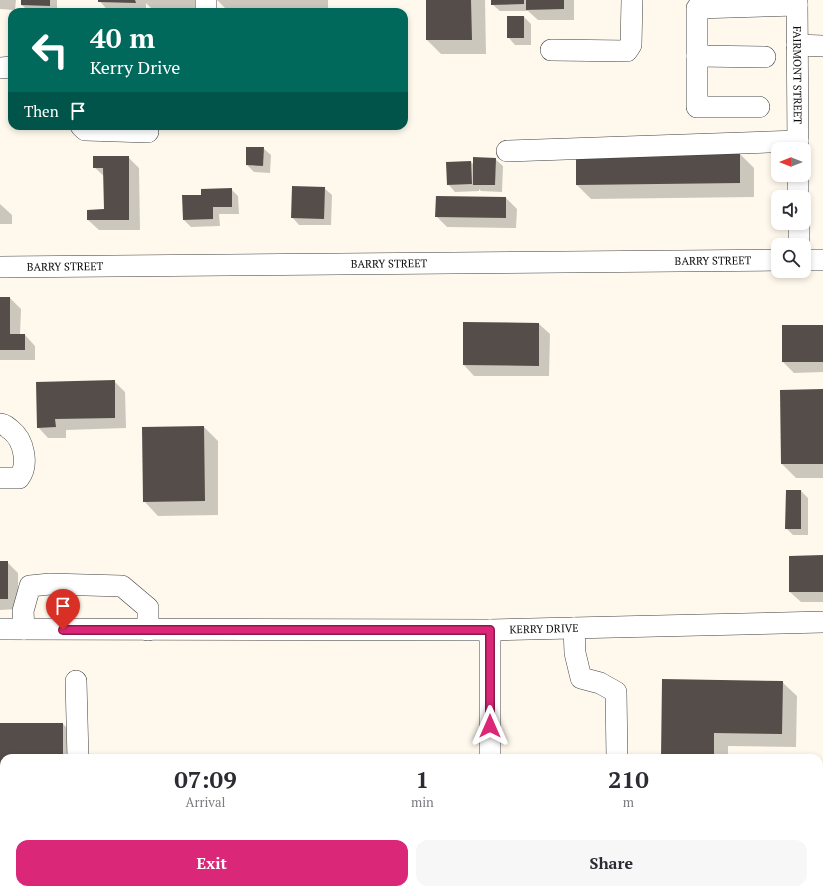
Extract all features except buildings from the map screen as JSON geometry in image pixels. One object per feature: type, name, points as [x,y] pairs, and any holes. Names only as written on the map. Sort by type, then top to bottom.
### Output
[{"type":"street","points":[[550,50],[627,51],[630,45],[632,0]]},
{"type":"street","points":[[759,108],[697,107],[697,8],[797,3]]},
{"type":"street","name":"FAIRMONT STREET","points":[[797,3],[798,142]]},
{"type":"street","points":[[797,45],[823,46]]},
{"type":"street","points":[[697,56],[765,57]]},
{"type":"street","points":[[85,130],[148,132]]},
{"type":"street","points":[[507,151],[771,146]]},
{"type":"street","name":"BARRY STREET","points":[[0,267],[771,260]]},
{"type":"street","points":[[811,260],[823,260]]},
{"type":"street","points":[[0,424],[3,424],[15,433],[20,440],[23,448],[23,464],[22,474],[19,478],[0,478]]},
{"type":"street","points":[[24,629],[23,611],[30,586],[50,584],[122,586],[148,608],[148,630]]},
{"type":"street","name":"KERRY DRIVE","points":[[0,629],[490,630],[823,622]]},
{"type":"street","points":[[574,628],[575,654],[580,678],[600,683],[616,692],[617,754]]},
{"type":"street","points":[[490,630],[490,754]]},
{"type":"street","points":[[76,681],[78,754]]},
{"type":"route","points":[[63,630],[490,630],[490,726]]}]
